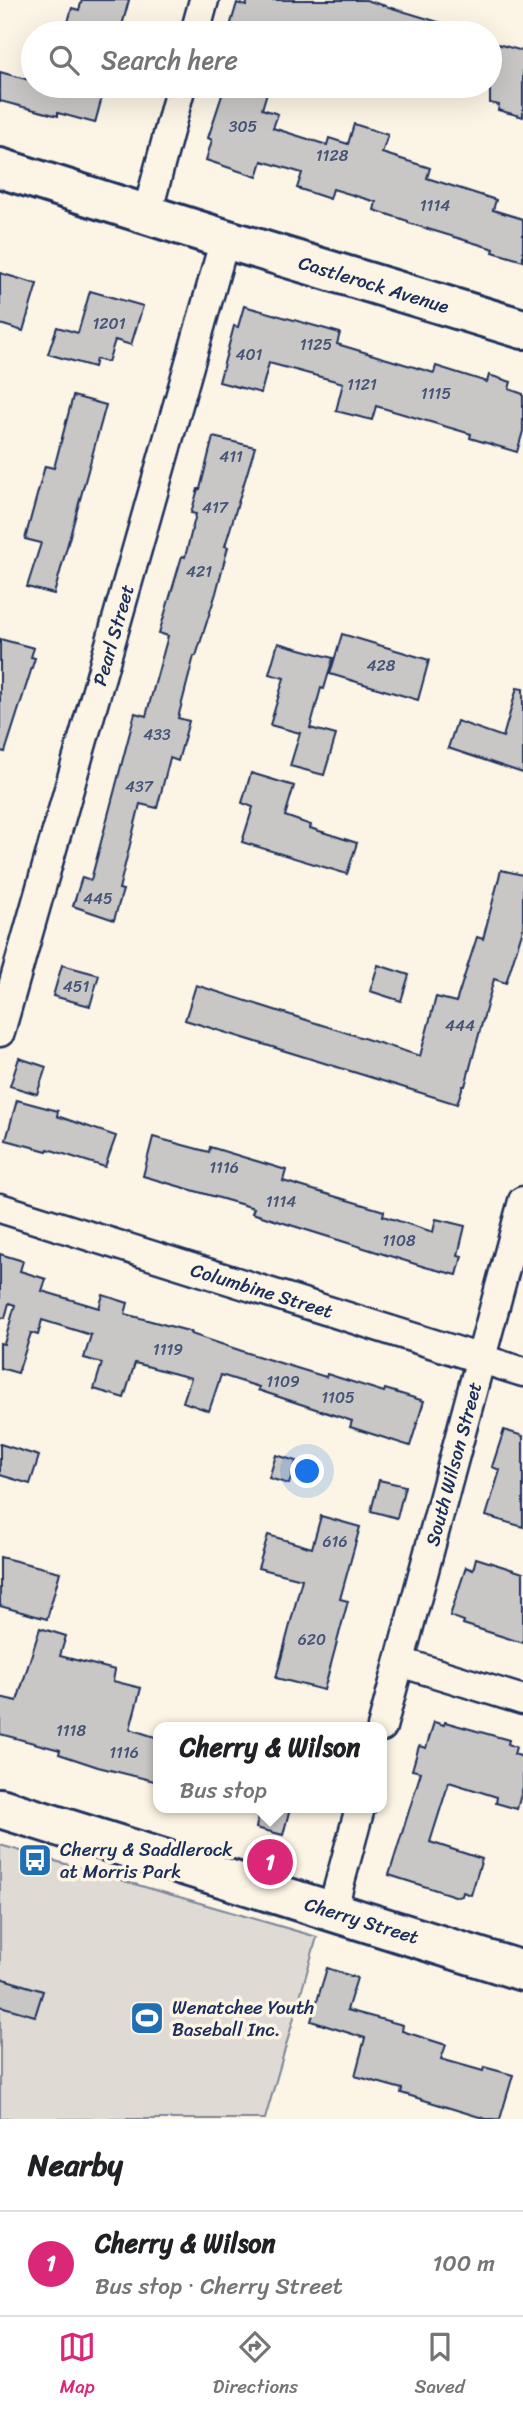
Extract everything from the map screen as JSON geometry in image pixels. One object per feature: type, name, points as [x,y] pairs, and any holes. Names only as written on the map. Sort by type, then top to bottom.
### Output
[{"type":"street","points":[[198,21],[204,0]]},
{"type":"street","points":[[0,168],[147,214],[178,98]]},
{"type":"street","name":"Castlerock Avenue","points":[[147,214],[523,329]]},
{"type":"street","name":"Pearl Street","points":[[0,1032],[225,239]]},
{"type":"street","name":"South Wilson Street","points":[[383,1722],[523,1201]]},
{"type":"street","name":"Columbine Street","points":[[0,1208],[523,1372]]},
{"type":"street","points":[[400,1662],[523,1700]]},
{"type":"street","name":"Cherry Street","points":[[0,1808],[523,1971]]},
{"type":"street","points":[[332,1911],[359,1813]]},
{"type":"shaded area","name":"Wenatchee Youth Baseball Inc.","points":[[0,1845],[317,1937],[265,2119],[0,2119]]},
{"type":"building","points":[[82,0],[129,0],[123,21],[68,21],[72,8],[79,10]]},
{"type":"building","points":[[248,0],[366,0],[435,21],[232,21],[237,3],[246,6]]},
{"type":"building","points":[[502,45],[523,51],[523,117],[498,110],[499,105],[490,103],[490,98],[502,98]]},
{"type":"building","points":[[0,72],[21,78],[21,98],[102,98],[95,123],[0,101]]},
{"type":"building","points":[[221,98],[265,98],[262,109],[278,114],[273,128],[327,145],[329,138],[348,144],[354,124],[388,135],[382,153],[430,168],[427,178],[496,200],[493,210],[523,219],[523,261],[374,210],[376,202],[333,189],[330,199],[297,188],[302,173],[262,161],[257,177],[206,160],[212,140],[208,138]]},
{"type":"building","points":[[0,273],[37,284],[23,331],[0,324]]},
{"type":"building","points":[[90,291],[143,306],[131,345],[115,340],[108,362],[96,359],[94,367],[48,354],[57,327],[78,333]]},
{"type":"building","points":[[244,306],[340,333],[337,344],[434,373],[436,366],[487,382],[489,375],[511,382],[509,389],[523,394],[523,431],[517,452],[470,438],[471,434],[376,406],[372,420],[336,411],[343,383],[269,363],[261,393],[219,382],[234,326],[238,327]]},
{"type":"building","points":[[73,396],[106,405],[54,594],[27,587],[41,543],[25,539],[45,466],[54,468]]},
{"type":"building","points":[[213,437],[255,447],[225,546],[228,547],[216,593],[194,656],[178,718],[189,721],[178,761],[170,758],[157,808],[140,804],[119,889],[123,890],[114,920],[73,906],[82,877],[91,880],[135,713],[146,716],[168,636],[159,633],[182,556],[185,557],[196,514],[191,513]]},
{"type":"building","points":[[342,634],[429,660],[418,700],[330,674]]},
{"type":"building","points":[[0,639],[34,648],[31,657],[35,658],[5,752],[0,751]]},
{"type":"building","points":[[278,643],[333,658],[310,728],[336,735],[324,775],[290,766],[300,733],[270,725],[284,678],[269,674]]},
{"type":"building","points":[[517,688],[523,689],[523,773],[448,748],[457,721],[503,737]]},
{"type":"building","points":[[251,773],[294,786],[285,816],[311,825],[310,828],[357,843],[347,874],[242,842],[253,807],[242,803]]},
{"type":"building","points":[[501,870],[523,875],[523,929],[506,983],[494,979],[465,1086],[457,1104],[185,1020],[196,985],[420,1056],[436,997],[456,1002],[477,937],[483,939]]},
{"type":"building","points":[[62,965],[99,975],[90,1006],[53,996]]},
{"type":"building","points":[[378,965],[409,975],[401,1001],[370,991]]},
{"type":"building","points":[[19,1058],[46,1067],[37,1094],[10,1086]]},
{"type":"building","points":[[17,1100],[58,1111],[57,1116],[116,1136],[105,1167],[48,1149],[47,1151],[6,1140]]},
{"type":"building","points":[[153,1137],[209,1152],[210,1147],[286,1170],[283,1181],[384,1211],[383,1216],[433,1232],[436,1219],[465,1226],[458,1255],[462,1256],[457,1275],[252,1213],[254,1208],[143,1176]]},
{"type":"building","points":[[0,1254],[23,1261],[20,1271],[46,1279],[42,1291],[99,1308],[103,1295],[128,1303],[125,1314],[192,1332],[191,1334],[326,1377],[327,1374],[424,1401],[410,1446],[350,1427],[352,1421],[221,1375],[209,1411],[183,1402],[191,1378],[135,1363],[124,1398],[94,1389],[102,1363],[84,1358],[91,1335],[42,1320],[38,1335],[31,1333],[18,1373],[0,1368],[0,1343],[4,1344],[15,1305],[9,1303],[5,1318],[0,1317]]},
{"type":"building","points":[[504,1430],[523,1436],[523,1527],[486,1516],[500,1470],[492,1467]]},
{"type":"building","points":[[0,1444],[39,1456],[30,1484],[0,1475]]},
{"type":"building","points":[[276,1455],[296,1461],[289,1484],[269,1478]]},
{"type":"building","points":[[379,1480],[405,1486],[397,1518],[371,1511]]},
{"type":"building","points":[[321,1516],[360,1527],[340,1599],[348,1601],[324,1690],[276,1678],[302,1579],[258,1568],[268,1535],[312,1548]]},
{"type":"building","points":[[0,1557],[60,1572],[47,1619],[0,1606]]},
{"type":"building","points":[[476,1558],[523,1573],[523,1643],[463,1624],[464,1621],[450,1616],[466,1567],[473,1570]]},
{"type":"building","points":[[40,1628],[66,1636],[60,1656],[115,1670],[113,1681],[141,1688],[130,1729],[153,1736],[153,1781],[98,1767],[59,1754],[60,1750],[0,1734],[0,1697],[17,1701]]},
{"type":"building","points":[[434,1722],[444,1725],[445,1722],[509,1740],[508,1744],[516,1747],[514,1754],[523,1757],[523,1787],[517,1809],[496,1803],[497,1797],[449,1782],[430,1842],[482,1859],[471,1895],[463,1892],[462,1896],[458,1897],[389,1875],[421,1772],[412,1770],[419,1746],[426,1748]]},
{"type":"building","points":[[259,1813],[289,1813],[283,1835],[256,1828]]},
{"type":"building","points":[[327,1968],[357,1978],[347,2010],[403,2025],[402,2031],[446,2045],[441,2059],[483,2071],[484,2067],[513,2075],[500,2119],[486,2119],[401,2093],[402,2089],[355,2076],[365,2038],[311,2021]]},
{"type":"building","points":[[0,1978],[43,1991],[35,2016],[0,2006]]},
{"type":"place","name":"Cherry & Saddlerock at Morris Park","points":[[35,1860]]},
{"type":"place","name":"Cherry & Wilson","points":[[270,1862]]},
{"type":"place","name":"Wenatchee Youth Baseball Inc.","points":[[147,2018]]}]
